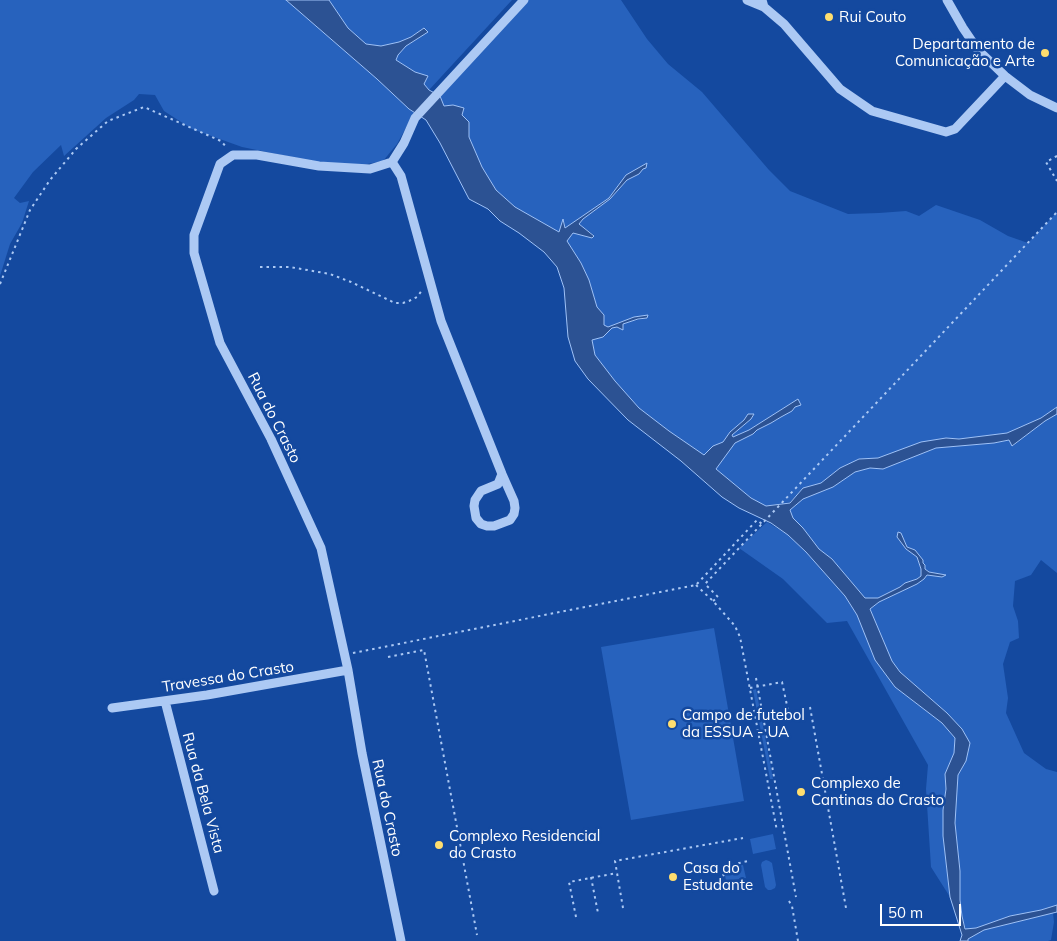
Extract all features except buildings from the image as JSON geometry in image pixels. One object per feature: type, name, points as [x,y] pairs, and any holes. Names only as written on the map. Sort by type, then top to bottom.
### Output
[{"type":"street","points":[[234,155],[257,155],[319,166],[370,169],[392,162],[416,118],[524,0]]},
{"type":"street","points":[[747,0],[763,3],[784,24],[840,89],[872,111],[946,132],[955,129],[1005,76]]},
{"type":"street","points":[[947,0],[978,50],[1005,76],[1030,96],[1057,108]]},
{"type":"street","name":"Rua do Crasto","points":[[234,155],[220,164],[194,235],[194,253],[220,343],[270,439],[321,548],[345,654],[362,753],[401,941]]},
{"type":"street","points":[[392,162],[401,176],[441,321],[514,501],[514,514],[510,520],[494,526],[481,524],[476,518],[475,500],[481,491],[498,484],[502,474]]},
{"type":"street","name":"Travessa do Crasto","points":[[112,708],[207,695],[348,670]]},
{"type":"street","name":"Rua da Bela Vista","points":[[165,701],[214,891]]},
{"type":"path","points":[[0,284],[30,210],[50,180],[76,149],[108,120],[144,107],[221,141],[234,155]]},
{"type":"path","points":[[1057,156],[1046,162],[1057,181]]},
{"type":"path","points":[[713,601],[718,597],[705,584],[1057,212]]},
{"type":"path","points":[[260,267],[290,267],[330,274],[395,303],[403,303],[417,297],[429,278]]},
{"type":"path","points":[[345,654],[696,585],[758,520],[762,524]]},
{"type":"path","points":[[696,585],[735,626],[740,637],[777,831]]},
{"type":"path","points":[[388,657],[424,650],[477,934]]},
{"type":"path","points":[[756,678],[796,897]]},
{"type":"path","points":[[750,688],[782,682],[788,710]]},
{"type":"path","points":[[810,707],[846,908]]},
{"type":"path","points":[[767,781],[774,780]]},
{"type":"path","points":[[775,823],[782,822]]},
{"type":"path","points":[[623,908],[615,861],[743,838]]},
{"type":"path","points":[[726,889],[722,867],[748,861]]},
{"type":"path","points":[[576,917],[569,882],[617,873]]},
{"type":"path","points":[[591,878],[598,913]]},
{"type":"path","points":[[789,901],[792,906],[798,941]]},
{"type":"shaded area","points":[[0,0],[286,0],[414,113],[397,144],[383,161],[362,165],[316,162],[242,147],[192,129],[164,111],[155,95],[139,94],[134,100],[106,118],[64,156],[61,145],[33,172],[14,198],[20,203],[29,201],[22,223],[10,244],[0,276]]},
{"type":"shaded area","points":[[286,0],[329,0],[348,28],[366,44],[381,46],[399,42],[411,37],[424,28],[428,32],[406,46],[396,60],[415,72],[428,76],[424,84],[429,90],[440,96],[444,106],[453,105],[464,108],[462,115],[469,122],[469,137],[482,167],[496,190],[515,207],[559,232],[563,219],[565,228],[609,198],[626,175],[647,163],[646,168],[627,180],[610,199],[579,224],[594,236],[592,238],[573,233],[567,241],[589,280],[597,307],[604,315],[604,325],[608,327],[634,317],[648,315],[647,318],[623,324],[623,330],[617,327],[612,328],[603,337],[592,340],[595,355],[639,408],[704,455],[713,446],[723,442],[748,414],[754,414],[751,419],[732,435],[733,437],[749,430],[798,399],[801,405],[735,443],[716,469],[751,498],[766,506],[790,503],[803,488],[821,483],[840,468],[859,459],[878,458],[921,442],[1007,433],[1041,418],[1057,407],[1057,414],[1012,446],[1009,440],[936,448],[883,469],[870,468],[855,472],[833,487],[803,499],[790,510],[793,518],[819,549],[832,559],[865,598],[878,598],[921,576],[917,557],[906,549],[897,537],[898,532],[901,533],[907,547],[915,550],[923,560],[925,569],[929,572],[946,575],[942,577],[927,575],[917,584],[879,602],[870,609],[892,661],[900,672],[947,713],[962,729],[970,743],[966,761],[958,775],[955,823],[960,871],[960,900],[965,929],[976,928],[1010,916],[1057,905],[1057,912],[984,930],[968,939],[968,941],[960,941],[962,935],[950,897],[943,836],[945,774],[954,753],[955,738],[942,723],[895,687],[875,660],[857,615],[845,596],[806,552],[788,535],[771,523],[739,508],[722,497],[681,461],[628,420],[588,379],[575,361],[568,337],[564,288],[557,267],[544,252],[500,221],[488,209],[469,199],[426,120],[409,109]]},
{"type":"shaded area","points":[[329,0],[512,0],[429,90],[424,84],[428,76],[415,72],[396,60],[406,46],[420,37],[424,28],[411,37],[399,42],[381,46],[366,44],[348,28]]},
{"type":"shaded area","points":[[526,0],[621,0],[647,39],[668,64],[702,92],[769,170],[790,191],[848,214],[906,211],[919,216],[936,205],[980,220],[1008,236],[1028,243],[1057,212],[1057,407],[1041,418],[1007,433],[959,439],[946,438],[878,458],[859,459],[840,468],[821,483],[803,488],[790,502],[765,506],[751,498],[716,469],[735,443],[792,411],[798,399],[749,430],[733,437],[732,435],[751,419],[748,414],[723,442],[713,446],[705,456],[639,408],[595,355],[591,340],[603,337],[612,328],[647,318],[639,316],[608,327],[604,325],[604,315],[597,307],[589,280],[567,241],[573,233],[594,235],[579,224],[614,195],[627,180],[639,174],[643,169],[626,175],[609,198],[565,228],[564,221],[559,232],[515,207],[496,190],[482,167],[469,137],[469,122],[453,105],[444,106],[440,96]]},
{"type":"shaded area","points":[[1057,414],[1057,573],[1041,560],[1031,575],[1015,581],[1013,606],[1018,621],[1019,638],[1010,642],[1003,664],[1008,698],[1006,713],[1024,753],[1046,769],[1057,772],[1057,905],[1010,916],[966,930],[960,900],[960,871],[955,823],[958,775],[966,761],[947,713],[900,672],[892,661],[870,609],[879,602],[917,584],[927,575],[934,575],[925,569],[915,550],[907,547],[897,537],[906,549],[917,557],[921,576],[878,598],[865,598],[832,559],[819,549],[793,518],[790,510],[803,499],[833,487],[855,472],[870,468],[883,469],[936,448],[1009,440],[1013,446]]},
{"type":"shaded area","points":[[767,522],[788,535],[806,552],[845,596],[895,687],[942,723],[955,738],[954,753],[945,774],[946,789],[943,810],[943,836],[950,897],[931,867],[926,789],[928,765],[847,621],[827,623],[783,579],[739,548]]},
{"type":"shaded area","name":"Campo de futebol da ESSUA - UA","points":[[714,628],[744,801],[631,820],[601,647]]},
{"type":"shaded area","points":[[756,689],[773,779],[770,779],[753,690]]},
{"type":"shaded area","points":[[773,834],[776,849],[753,854],[750,839]]},
{"type":"shaded area","points":[[766,860],[772,863],[776,885],[771,890],[765,887],[761,865]]},
{"type":"shaded area","points":[[743,865],[746,878],[726,881],[724,869]]},
{"type":"shaded area","points":[[1053,913],[1054,922],[1051,940],[1048,941],[968,941],[968,939],[984,930]]},
{"type":"place","name":"Rui Couto","points":[[829,17]]},
{"type":"place","name":"Departamento de Comunicação e Arte","points":[[1045,53]]},
{"type":"place","name":"Campo de futebol da ESSUA - UA","points":[[672,724]]},
{"type":"place","name":"Complexo de Cantinas do Crasto","points":[[801,792]]},
{"type":"place","name":"Complexo Residencial do Crasto","points":[[439,845]]},
{"type":"place","name":"Casa do Estudante","points":[[673,877]]}]
